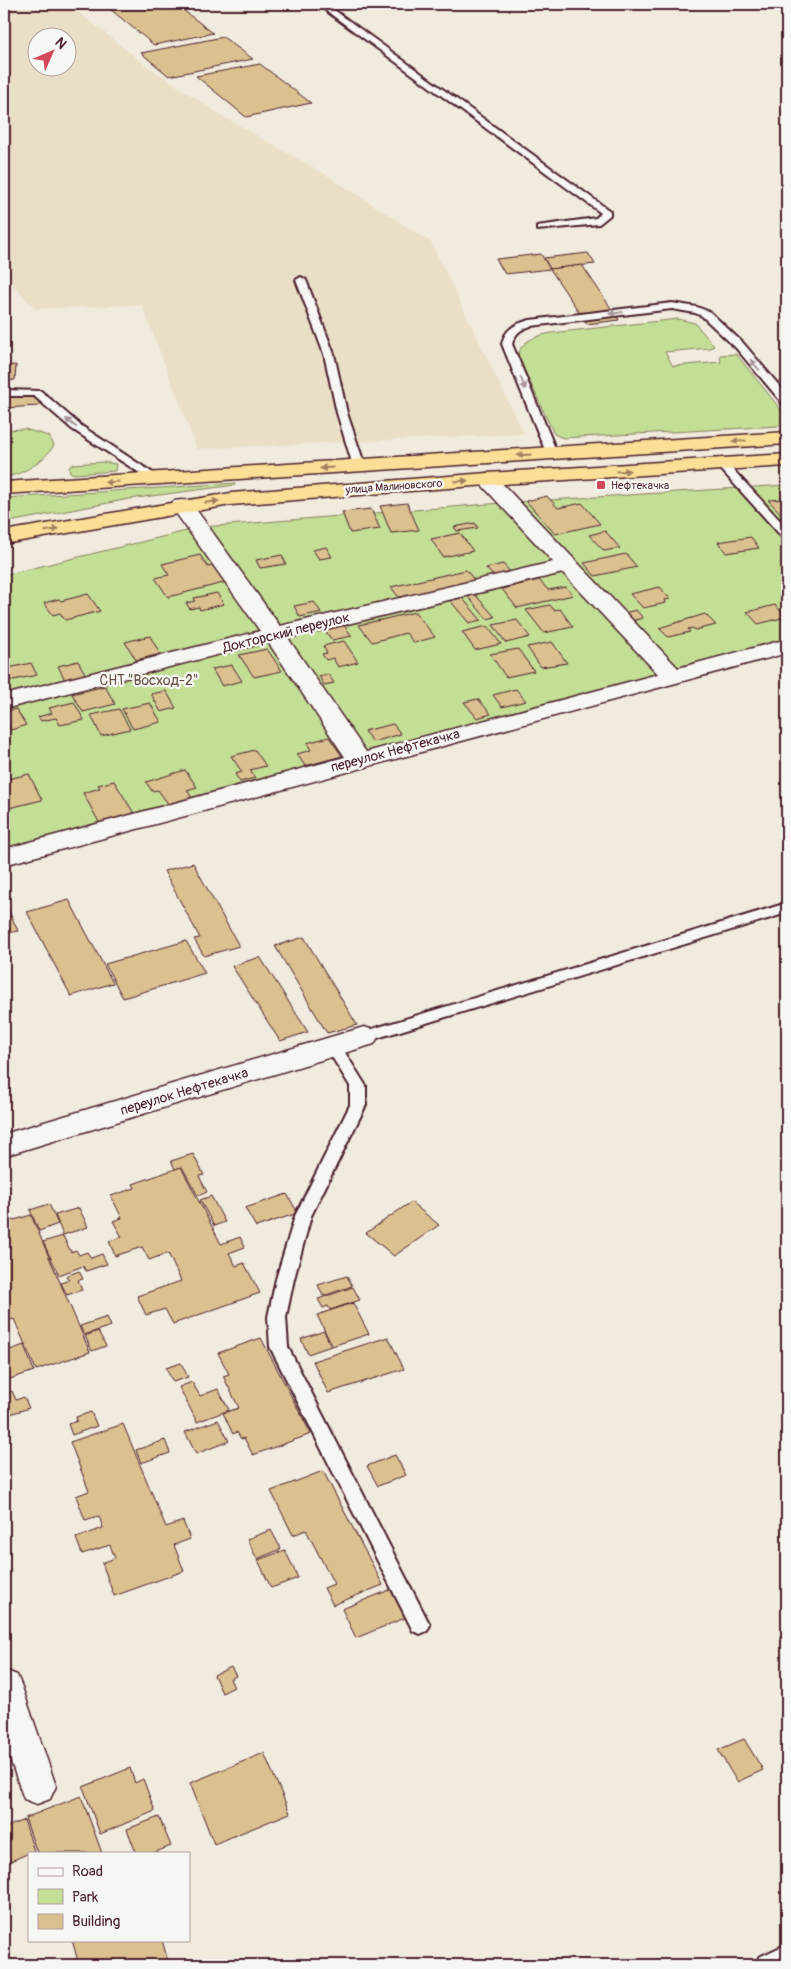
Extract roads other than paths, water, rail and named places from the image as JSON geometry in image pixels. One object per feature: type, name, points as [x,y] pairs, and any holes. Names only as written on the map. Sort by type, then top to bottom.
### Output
[{"type":"highway","name":"улица Малиновского","points":[[4,488],[787,438]]},
{"type":"highway","name":"улица Малиновского","points":[[4,538],[231,499],[487,479],[787,460]]},
{"type":"street","points":[[487,479],[673,676]]},
{"type":"street","points":[[182,506],[274,634],[359,760]]},
{"type":"street","name":"Докторский переулок","points":[[4,702],[274,634],[569,565]]},
{"type":"street","name":"переулок Нефтекачка","points":[[4,857],[787,646]]},
{"type":"street","name":"переулок Нефтекачка","points":[[4,1145],[364,1037]]},
{"type":"street","points":[[4,1687],[37,1786]]},
{"type":"lane","points":[[322,4],[607,214],[599,221],[540,228]]},
{"type":"lane","points":[[301,280],[329,354],[342,413],[359,466]]},
{"type":"lane","points":[[551,453],[508,344],[509,335],[518,327],[530,323],[672,306],[697,310],[706,314],[740,346],[787,402]]},
{"type":"lane","points":[[4,393],[38,393],[76,427],[156,479]]},
{"type":"lane","points":[[722,464],[787,534]]},
{"type":"lane","points":[[364,1037],[787,908]]},
{"type":"lane","points":[[334,1047],[358,1086],[358,1105],[303,1216],[285,1279],[277,1317],[279,1347],[420,1625]]},
{"type":"lane","points":[[766,1965],[787,1955]]},
{"type":"place","name":"Нефтекачка","points":[[601,485]]},
{"type":"park label","name":"СНТ \"Восход-2\"","points":[[149,680]]}]
